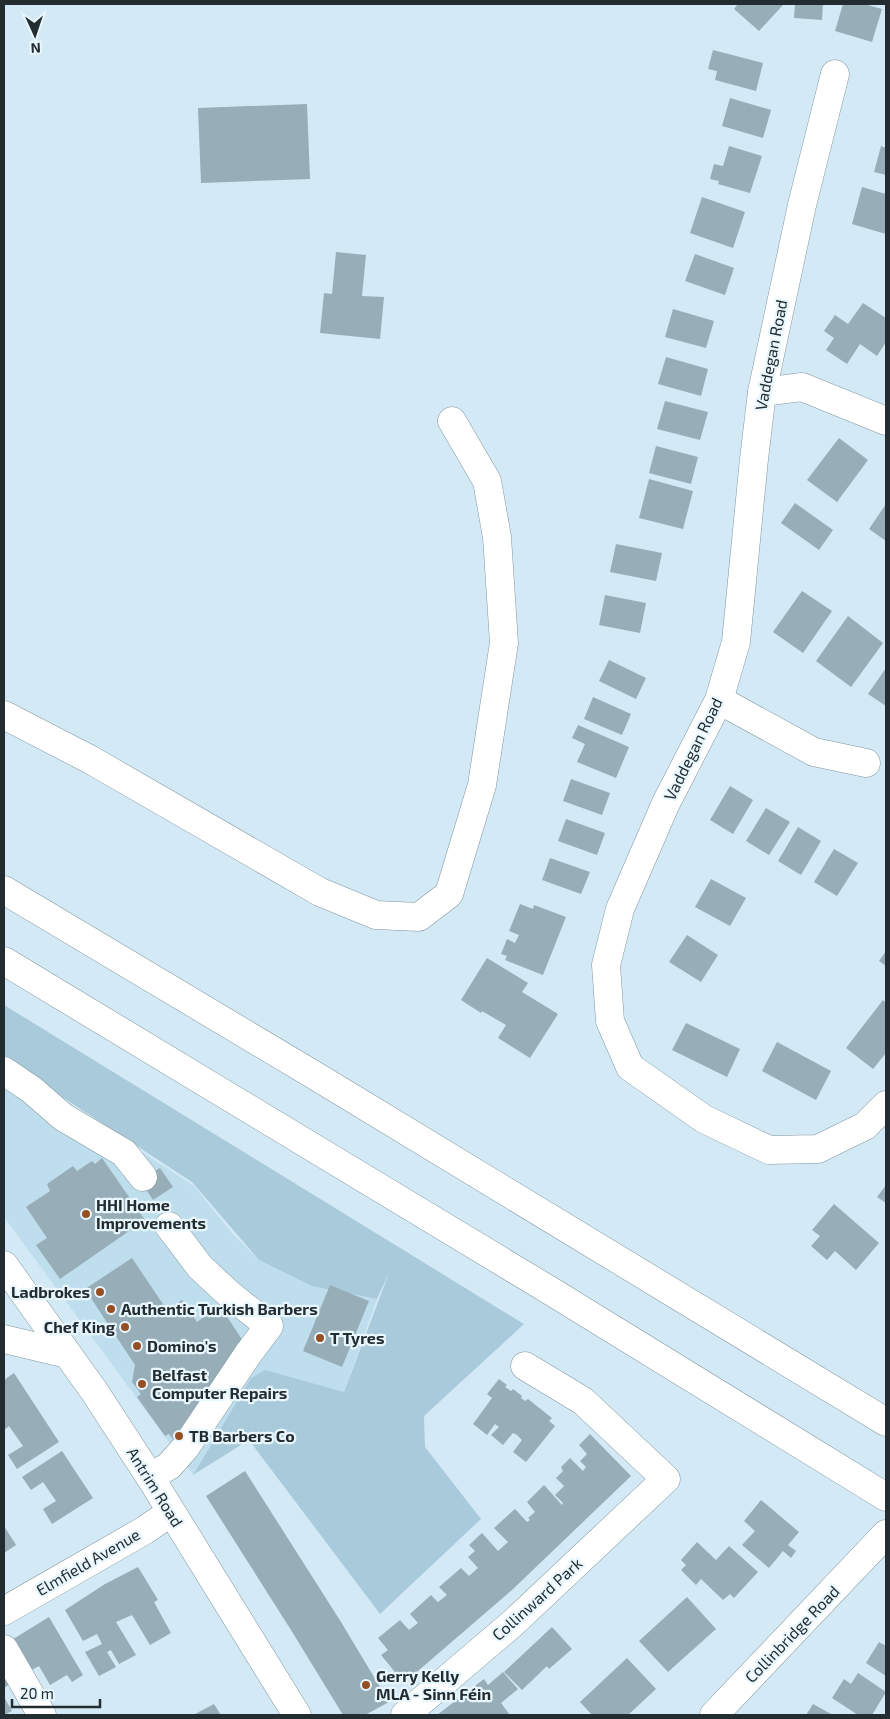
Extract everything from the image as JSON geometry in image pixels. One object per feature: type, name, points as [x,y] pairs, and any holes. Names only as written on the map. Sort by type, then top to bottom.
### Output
[{"type":"main road","name":"Vaddegan Road","points":[[835,74],[802,205],[762,392],[736,642],[719,700],[666,803],[620,909],[606,965],[610,1021],[630,1067],[704,1119],[769,1150],[818,1149],[865,1126],[886,1105]]},
{"type":"main road","points":[[762,392],[802,387],[886,420]]},
{"type":"main road","points":[[4,715],[91,760],[320,892],[376,915],[419,917],[449,894],[482,785],[504,643],[497,537],[487,481],[452,421]]},
{"type":"main road","points":[[719,700],[814,752],[866,763]]},
{"type":"main road","points":[[4,890],[314,1075],[886,1422]]},
{"type":"main road","points":[[4,961],[549,1290],[886,1497]]},
{"type":"main road","points":[[4,1071],[32,1090],[63,1117],[124,1153],[144,1177]]},
{"type":"main road","points":[[150,1477],[169,1466],[186,1448],[248,1354],[269,1326],[229,1294],[200,1267],[169,1226]]},
{"type":"main road","name":"Antrim Road","points":[[4,1265],[94,1391],[150,1477],[297,1715]]},
{"type":"main road","points":[[4,1339],[67,1354]]},
{"type":"main road","name":"Collinward Park","points":[[405,1715],[513,1622],[666,1479],[583,1401],[525,1366]]},
{"type":"main road","name":"Elmfield Avenue","points":[[4,1611],[145,1530],[172,1512]]},
{"type":"main road","name":"Collinbridge Road","points":[[714,1715],[878,1543]]},
{"type":"main road","points":[[4,1649],[42,1715]]},
{"type":"shaded area","points":[[4,1005],[524,1324],[424,1416],[425,1447],[481,1519],[380,1614],[249,1440],[193,1475],[251,1378],[265,1370],[344,1392],[389,1273],[377,1299],[312,1286],[259,1260],[192,1182],[4,1059]]},
{"type":"shaded area","points":[[4,1062],[194,1186],[232,1233],[259,1260],[320,1287],[377,1299],[344,1392],[251,1379],[193,1475],[4,1217]]},
{"type":"building","points":[[735,4],[784,4],[759,31],[734,9],[737,5]]},
{"type":"building","points":[[795,4],[823,4],[822,20],[794,18]]},
{"type":"building","points":[[843,4],[864,4],[882,9],[872,42],[835,31]]},
{"type":"building","points":[[713,50],[763,63],[756,91],[715,80],[717,71],[708,69]]},
{"type":"building","points":[[730,98],[771,110],[763,138],[722,126]]},
{"type":"building","points":[[307,104],[310,179],[201,183],[198,108]]},
{"type":"building","points":[[729,146],[762,156],[750,193],[718,184],[719,181],[710,179],[714,164],[723,166]]},
{"type":"building","points":[[881,146],[886,148],[886,175],[874,172]]},
{"type":"building","points":[[862,187],[886,194],[886,234],[852,224]]},
{"type":"building","points":[[702,197],[745,212],[733,248],[690,233]]},
{"type":"building","points":[[336,252],[366,255],[362,296],[384,297],[380,339],[320,333],[324,293],[332,294]]},
{"type":"building","points":[[695,254],[734,268],[725,295],[685,281]]},
{"type":"building","points":[[863,303],[886,318],[886,342],[877,356],[860,344],[847,364],[826,350],[834,338],[824,331],[835,315],[848,324]]},
{"type":"building","points":[[673,309],[714,321],[706,348],[665,337]]},
{"type":"building","points":[[666,357],[708,369],[701,396],[658,384]]},
{"type":"building","points":[[665,401],[708,412],[700,440],[657,429]]},
{"type":"building","points":[[839,438],[868,460],[837,502],[807,480]]},
{"type":"building","points":[[656,446],[698,457],[691,484],[649,473]]},
{"type":"building","points":[[649,479],[693,491],[683,529],[639,518]]},
{"type":"building","points":[[795,503],[833,530],[819,550],[781,523]]},
{"type":"building","points":[[886,504],[886,541],[869,529]]},
{"type":"building","points":[[616,544],[662,553],[656,581],[610,572]]},
{"type":"building","points":[[802,591],[832,611],[803,653],[773,632]]},
{"type":"building","points":[[605,595],[646,603],[640,633],[599,625]]},
{"type":"building","points":[[848,616],[883,643],[851,687],[816,661]]},
{"type":"building","points":[[609,660],[646,678],[636,699],[599,681]]},
{"type":"building","points":[[886,668],[886,706],[868,694]]},
{"type":"building","points":[[593,697],[631,714],[622,735],[584,719]]},
{"type":"building","points":[[578,725],[629,747],[616,778],[577,762],[585,744],[572,738]]},
{"type":"building","points":[[571,779],[610,793],[602,815],[563,801]]},
{"type":"building","points":[[730,786],[753,800],[733,834],[710,820]]},
{"type":"building","points":[[766,808],[790,822],[769,855],[746,841]]},
{"type":"building","points":[[566,819],[605,833],[597,855],[558,841]]},
{"type":"building","points":[[798,827],[821,841],[801,875],[778,861]]},
{"type":"building","points":[[834,849],[858,863],[837,896],[814,882]]},
{"type":"building","points":[[550,858],[590,872],[581,894],[542,880]]},
{"type":"building","points":[[711,879],[746,898],[730,926],[695,907]]},
{"type":"building","points":[[520,904],[533,909],[534,905],[566,917],[543,975],[505,960],[507,956],[501,954],[507,939],[515,943],[519,935],[509,931]]},
{"type":"building","points":[[687,935],[718,955],[701,982],[669,962]]},
{"type":"building","points":[[886,951],[886,966],[879,961]]},
{"type":"building","points":[[487,958],[528,983],[522,992],[558,1014],[530,1058],[498,1038],[506,1025],[482,1011],[481,1013],[461,1000]]},
{"type":"building","points":[[883,1000],[886,1003],[886,1053],[873,1069],[846,1048]]},
{"type":"building","points":[[686,1023],[740,1049],[727,1077],[672,1050]]},
{"type":"building","points":[[777,1042],[831,1071],[816,1100],[762,1071]]},
{"type":"building","name":"HHI Home Improvements","points":[[102,1158],[145,1220],[60,1279],[36,1245],[47,1238],[26,1207],[50,1191],[47,1184],[73,1166],[77,1171],[92,1161],[95,1164]]},
{"type":"building","points":[[160,1168],[173,1187],[153,1200],[140,1180]]},
{"type":"building","points":[[886,1185],[886,1203],[877,1197]]},
{"type":"building","points":[[834,1204],[879,1243],[856,1270],[835,1251],[827,1260],[811,1246],[820,1236],[812,1230]]},
{"type":"building","points":[[132,1258],[167,1310],[182,1300],[197,1322],[220,1306],[243,1341],[181,1450],[169,1434],[165,1436],[137,1397],[141,1394],[132,1382],[135,1365],[85,1289]]},
{"type":"building","points":[[330,1285],[369,1301],[342,1367],[303,1351]]},
{"type":"building","points":[[14,1373],[59,1442],[17,1469],[8,1455],[23,1446],[9,1426],[4,1430],[4,1380]]},
{"type":"building","points":[[499,1379],[507,1385],[505,1387],[511,1391],[513,1389],[525,1401],[528,1399],[552,1418],[549,1421],[555,1426],[526,1462],[513,1452],[522,1440],[517,1435],[513,1433],[503,1445],[491,1435],[499,1427],[495,1424],[487,1435],[473,1424],[492,1398],[487,1394]]},
{"type":"building","points":[[590,1434],[631,1476],[512,1590],[404,1683],[381,1655],[388,1650],[378,1638],[400,1620],[409,1630],[418,1623],[410,1614],[431,1595],[438,1602],[447,1595],[439,1587],[461,1568],[469,1576],[478,1568],[468,1557],[475,1551],[469,1545],[482,1533],[498,1551],[508,1542],[494,1528],[515,1509],[527,1522],[530,1520],[528,1518],[535,1512],[527,1502],[544,1485],[562,1505],[563,1503],[555,1495],[564,1486],[556,1478],[563,1471],[561,1467],[570,1458],[583,1471],[586,1467],[580,1461],[587,1454],[579,1445]]},
{"type":"building","points":[[62,1451],[93,1498],[52,1524],[43,1509],[56,1501],[43,1482],[31,1490],[22,1477]]},
{"type":"building","points":[[245,1471],[341,1622],[389,1702],[365,1715],[343,1715],[206,1496]]},
{"type":"building","points":[[761,1500],[799,1532],[788,1545],[796,1551],[791,1558],[783,1551],[769,1568],[742,1545],[755,1531],[744,1521]]},
{"type":"building","points":[[4,1526],[16,1545],[4,1553]]},
{"type":"building","points":[[697,1542],[716,1560],[729,1546],[758,1572],[734,1598],[730,1594],[723,1600],[701,1579],[696,1585],[681,1570],[686,1565],[681,1560]]},
{"type":"building","points":[[138,1567],[158,1600],[154,1602],[171,1633],[150,1645],[132,1615],[116,1622],[136,1655],[119,1664],[111,1650],[107,1652],[116,1667],[99,1676],[85,1652],[102,1644],[97,1634],[83,1641],[65,1610],[105,1584]]},
{"type":"building","points":[[687,1597],[716,1629],[668,1672],[639,1641]]},
{"type":"building","points":[[49,1617],[83,1675],[72,1682],[67,1675],[50,1685],[39,1666],[28,1672],[10,1641]]},
{"type":"building","points":[[552,1627],[572,1649],[549,1669],[547,1666],[522,1690],[504,1672]]},
{"type":"building","points":[[879,1642],[886,1646],[886,1676],[866,1663]]},
{"type":"building","points":[[627,1658],[656,1689],[628,1715],[592,1715],[580,1702]]},
{"type":"building","points":[[4,1665],[13,1682],[4,1688]]},
{"type":"building","points":[[503,1672],[518,1689],[501,1703],[510,1715],[437,1715],[484,1679],[488,1685]]},
{"type":"building","points":[[858,1673],[886,1692],[872,1715],[858,1715],[832,1698],[844,1679],[851,1684]]},
{"type":"building","points":[[4,1697],[12,1711],[4,1715]]},
{"type":"building","points":[[214,1704],[221,1715],[193,1715]]},
{"type":"building","points":[[813,1704],[833,1715],[806,1715]]},
{"type":"place","name":"HHI Home Improvements","points":[[86,1214]]},
{"type":"place","name":"Ladbrokes","points":[[100,1292]]},
{"type":"place","name":"Authentic Turkish Barbers","points":[[111,1309]]},
{"type":"place","name":"Chef King","points":[[125,1327]]},
{"type":"place","name":"T Tyres","points":[[320,1338]]},
{"type":"place","name":"Domino's","points":[[137,1346]]},
{"type":"place","name":"Belfast Computer Repairs","points":[[142,1384]]},
{"type":"place","name":"TB Barbers Co","points":[[179,1436]]},
{"type":"place","name":"Gerry Kelly MLA - Sinn Féin","points":[[366,1685]]}]
